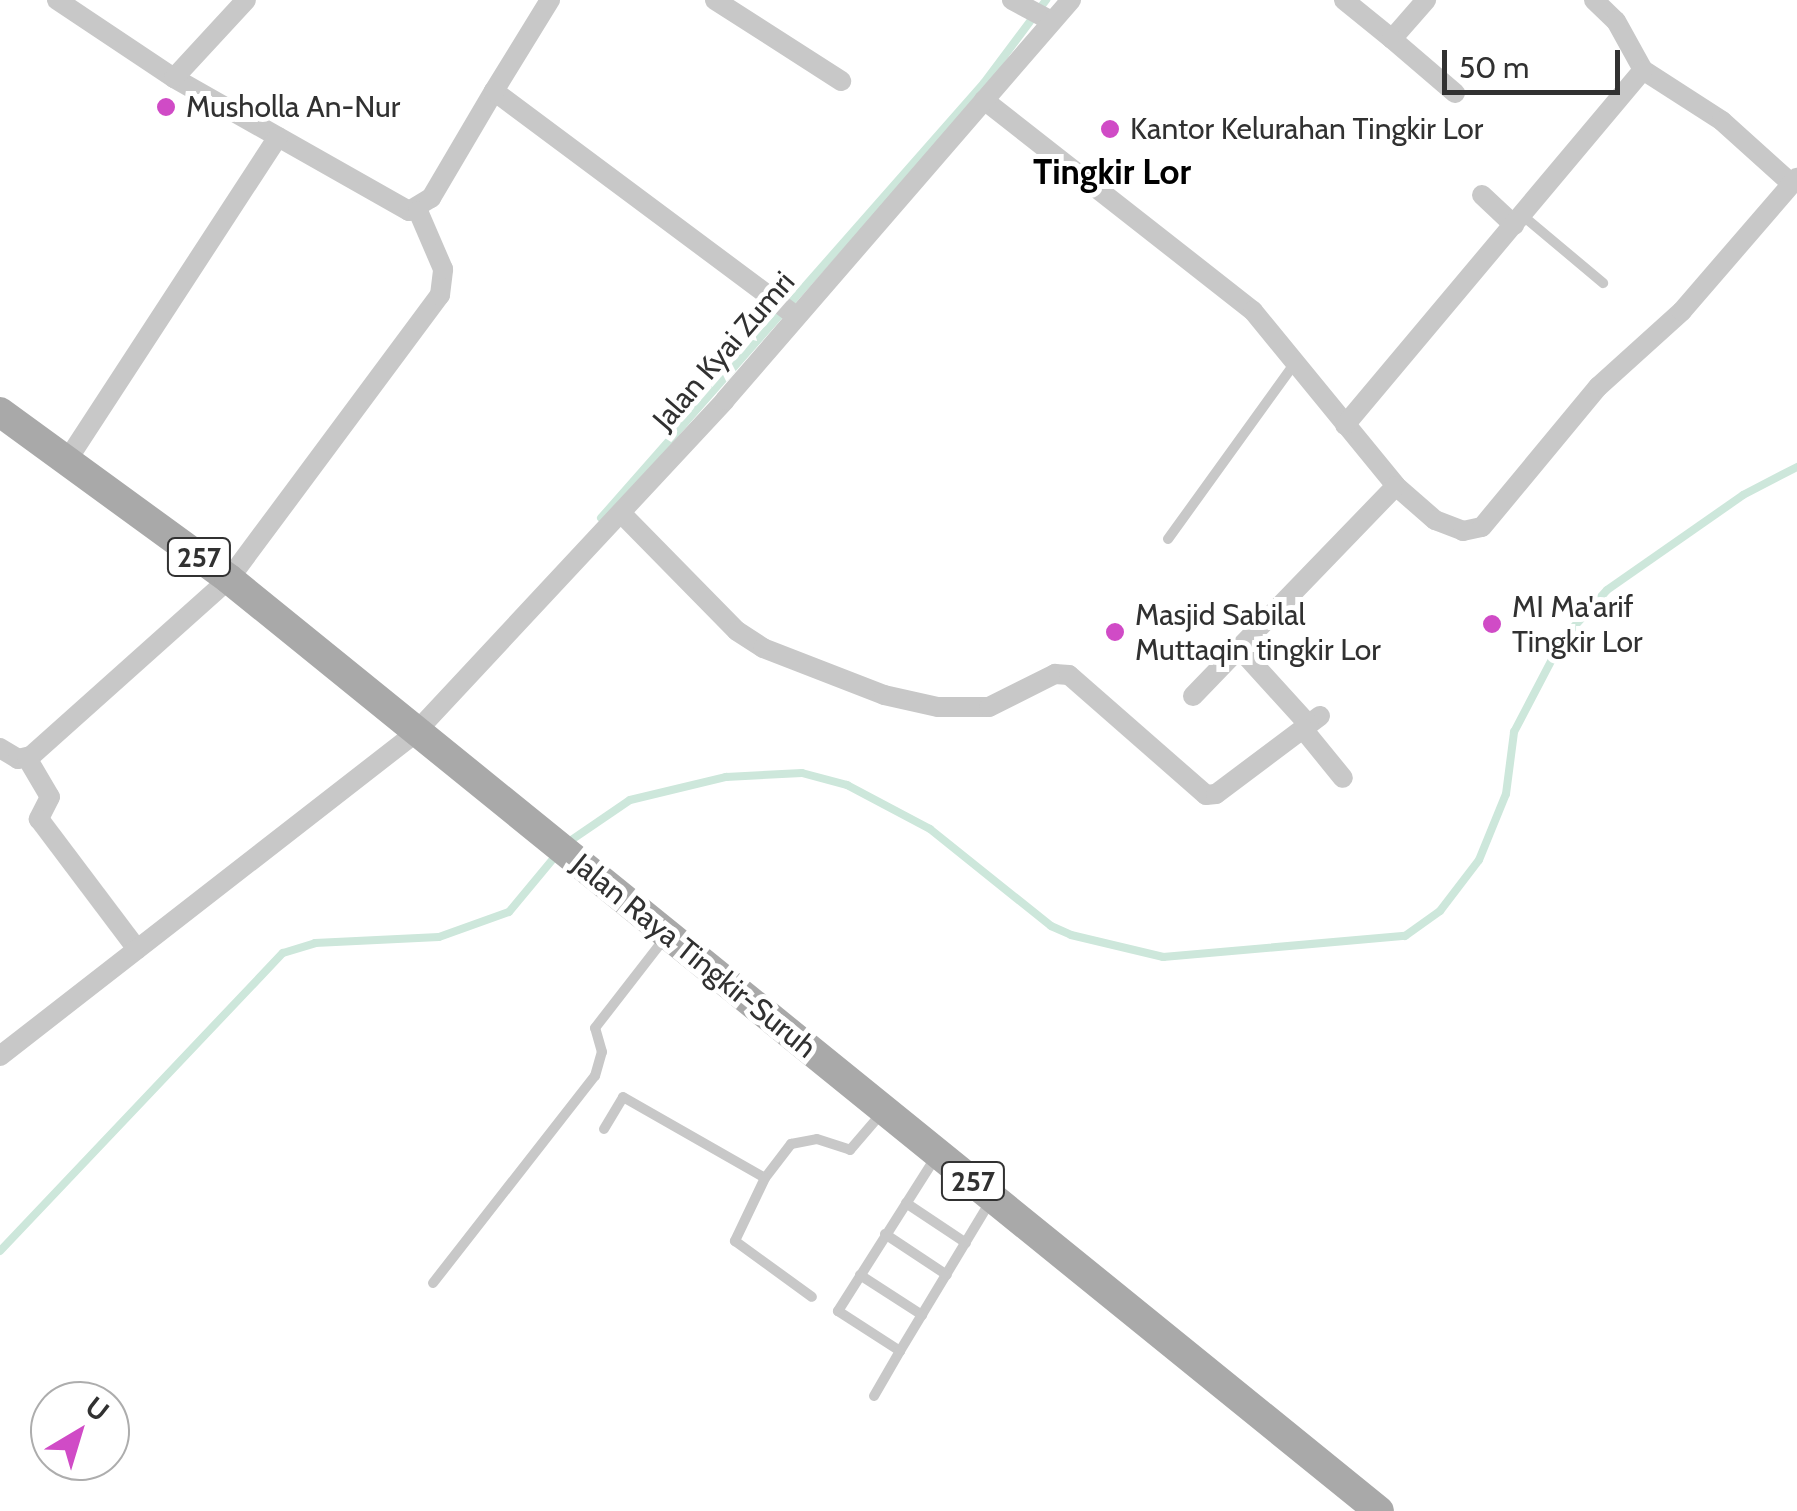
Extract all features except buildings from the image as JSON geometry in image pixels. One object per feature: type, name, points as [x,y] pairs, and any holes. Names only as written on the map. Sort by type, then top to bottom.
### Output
[{"type":"main road","name":"Jalan Raya Tingkir-Suruh","points":[[0,412],[229,579],[404,726],[938,1152],[1378,1511]]},
{"type":"street","points":[[27,758],[229,579],[440,295],[443,269],[418,211],[174,78],[57,0]]},
{"type":"street","points":[[174,78],[246,0]]},
{"type":"street","points":[[418,211],[550,0]]},
{"type":"street","points":[[715,0],[841,81]]},
{"type":"street","points":[[1012,0],[1046,17]]},
{"type":"street","name":"Jalan Kyai Zumri","points":[[0,1056],[137,949],[404,726],[621,513],[984,100],[1046,17],[1072,0]]},
{"type":"street","points":[[1344,0],[1455,93]]},
{"type":"street","points":[[1392,39],[1426,0]]},
{"type":"street","points":[[984,100],[1180,247],[1253,310],[1293,366],[1396,486],[1435,520],[1462,531],[1482,527],[1598,387],[1682,311],[1795,181],[1722,121],[1643,70],[1616,21],[1594,0]]},
{"type":"street","points":[[1345,426],[1643,70]]},
{"type":"street","points":[[494,91],[794,314]]},
{"type":"street","points":[[66,462],[278,137]]},
{"type":"street","points":[[1482,195],[1518,220]]},
{"type":"street","points":[[1194,696],[1396,486]]},
{"type":"street","points":[[621,513],[737,631],[788,660],[884,696],[938,707],[989,708],[1060,672],[1208,796],[1311,723]]},
{"type":"street","points":[[1239,648],[1311,723],[1343,778]]},
{"type":"street","points":[[0,748],[27,758],[50,796],[39,819],[137,949]]},
{"type":"lane","points":[[1518,220],[1603,283]]},
{"type":"lane","points":[[1168,539],[1293,366]]},
{"type":"lane","points":[[433,1283],[595,1076],[602,1052],[595,1028],[667,934]]},
{"type":"lane","points":[[604,1129],[623,1097],[765,1178]]},
{"type":"lane","points":[[812,1297],[735,1241],[765,1178],[792,1144],[817,1139],[850,1150],[885,1110]]},
{"type":"lane","points":[[900,1351],[838,1311],[938,1152]]},
{"type":"lane","points":[[874,1396],[993,1197]]},
{"type":"lane","points":[[906,1203],[966,1243]]},
{"type":"lane","points":[[886,1234],[947,1275]]},
{"type":"lane","points":[[860,1275],[922,1315]]},
{"type":"waterway","points":[[601,518],[984,83],[1046,0]]},
{"type":"waterway","points":[[567,843],[630,800],[726,777],[802,773],[847,785],[930,829],[1051,926],[1071,935],[1163,957],[1405,936],[1440,911],[1479,860],[1506,794],[1514,732],[1562,640],[1607,590],[1743,495],[1797,467]]},
{"type":"waterway","points":[[0,1251],[283,953],[315,943],[439,937],[509,912],[558,853]]},
{"type":"place","name":"Musholla An-Nur","points":[[166,107]]},
{"type":"place","name":"Kantor Kelurahan Tingkir Lor","points":[[1110,129]]},
{"type":"place","name":"MI Ma'arif Tingkir Lor","points":[[1492,624]]},
{"type":"place","name":"Masjid Sabilal Muttaqin tingkir Lor","points":[[1115,632]]},
{"type":"district","name":"Tingkir Lor","points":[[1112,172]]}]
